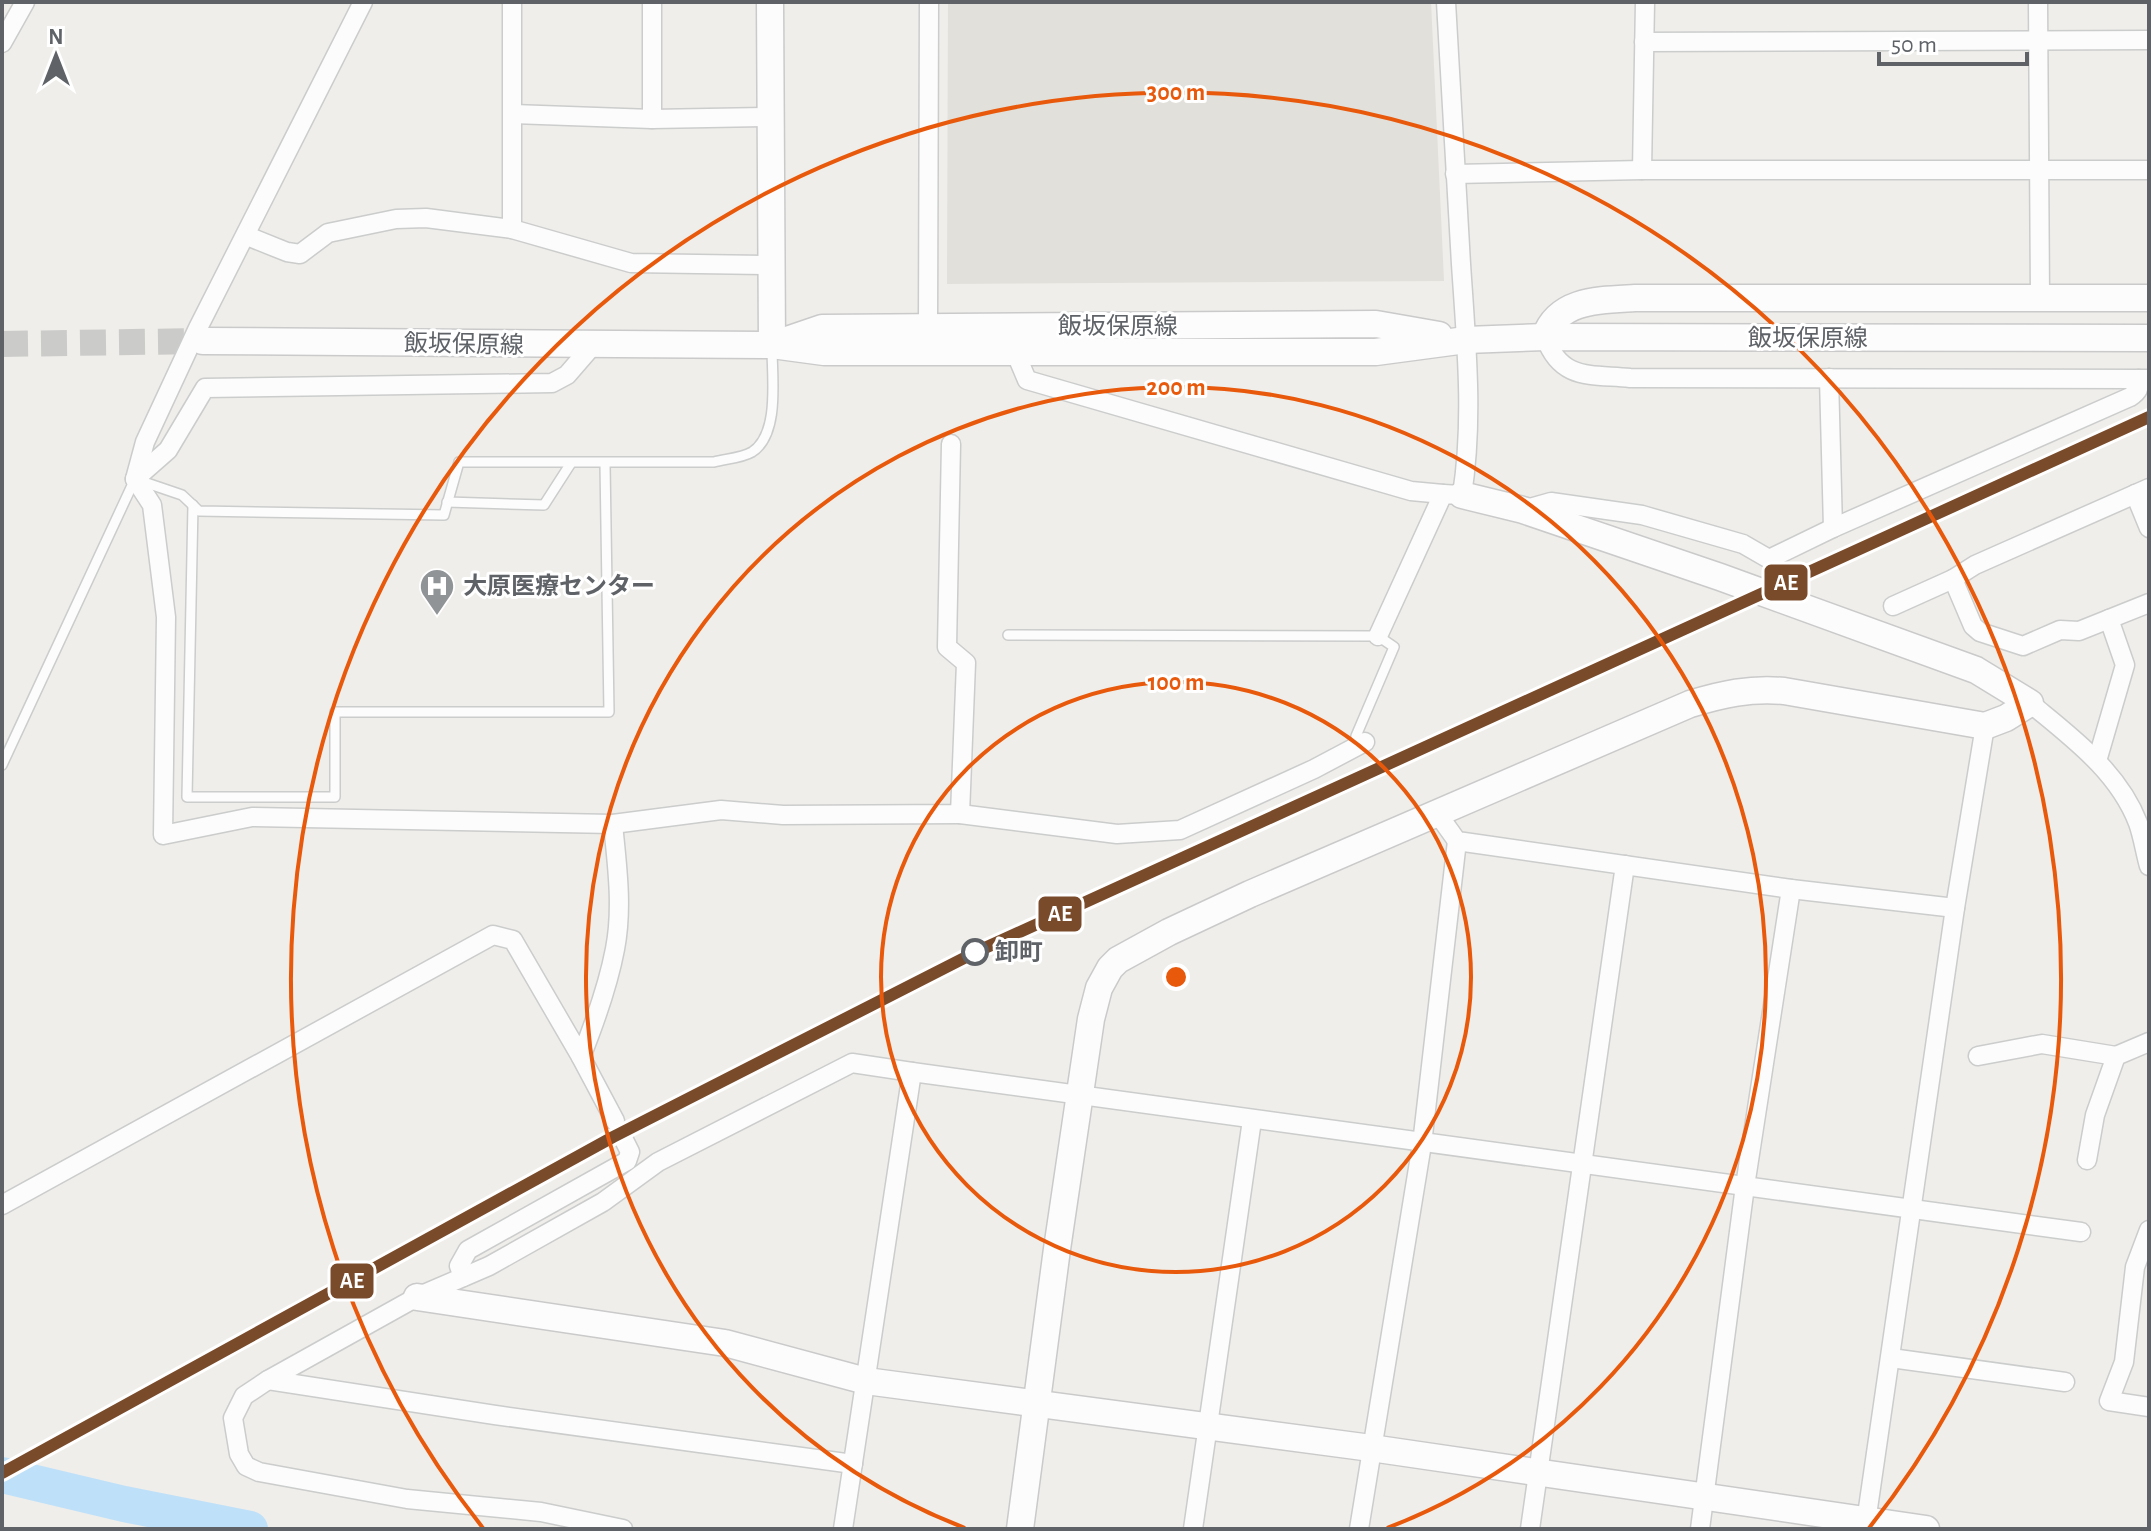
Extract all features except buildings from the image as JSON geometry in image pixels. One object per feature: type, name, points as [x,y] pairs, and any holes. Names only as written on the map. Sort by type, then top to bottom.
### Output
[{"type":"street","points":[[2,43],[25,2]]},
{"type":"street","points":[[363,2],[198,328],[145,442],[135,479],[152,505],[166,617],[163,835],[252,817],[613,824],[721,810],[783,815],[960,814],[1117,834],[1180,830],[1314,769],[1361,744]]},
{"type":"street","points":[[512,2],[512,229]]},
{"type":"street","points":[[652,2],[652,119]]},
{"type":"street","points":[[770,2],[772,345]]},
{"type":"street","points":[[928,327],[929,2]]},
{"type":"street","points":[[1378,636],[1453,495],[1467,407],[1466,340],[1446,2]]},
{"type":"street","points":[[1642,170],[1645,2]]},
{"type":"street","points":[[2038,2],[2040,298]]},
{"type":"street","points":[[1644,42],[2149,40]]},
{"type":"street","points":[[513,114],[652,119],[771,117]]},
{"type":"street","points":[[1455,174],[1642,170],[2149,170]]},
{"type":"street","points":[[247,236],[300,254],[328,233],[396,219],[426,218],[512,229],[631,263],[772,265]]},
{"type":"street","points":[[1523,510],[1551,502],[1642,515],[1743,544],[1769,559],[2130,397],[2137,392],[2144,379],[1630,378],[1585,374],[1560,365],[1545,337],[1548,327],[1559,314],[1588,302],[2149,298]]},
{"type":"street","name":"飯坂保原線","points":[[772,345],[822,328],[928,327],[1376,324],[1466,340]]},
{"type":"street","name":"飯坂保原線","points":[[203,341],[772,345],[824,352],[1016,354],[1376,352],[1466,340],[1545,337],[2149,338]]},
{"type":"street","points":[[135,479],[168,450],[205,388],[552,383],[567,375],[593,345]]},
{"type":"street","points":[[1016,354],[1027,380],[1411,491],[1453,495],[1523,510],[1720,577],[1976,670],[2030,703],[2097,761],[2138,824],[2149,866]]},
{"type":"street","points":[[1829,378],[1833,528]]},
{"type":"street","points":[[951,444],[947,647],[966,663],[960,814]]},
{"type":"street","points":[[1893,606],[1953,579],[1975,565],[2142,491],[2149,528]]},
{"type":"street","points":[[1953,579],[1973,626],[1980,632],[2023,646],[2060,630],[2079,631],[2149,603]]},
{"type":"street","points":[[2097,761],[2125,665],[2109,619]]},
{"type":"street","points":[[1020,1529],[1091,1019],[1099,988],[1118,960],[1250,894],[1690,704],[1741,690],[1784,691],[1985,726],[2006,718],[2030,703]]},
{"type":"street","points":[[1866,1525],[1955,908],[1985,726]]},
{"type":"street","points":[[2129,806],[2149,806]]},
{"type":"street","points":[[1359,1529],[1422,1144],[1457,841],[1437,813]]},
{"type":"street","points":[[581,1057],[598,1016],[616,947],[619,886],[613,824]]},
{"type":"street","points":[[1457,841],[1791,889],[1955,908]]},
{"type":"street","points":[[1530,1529],[1625,865]]},
{"type":"street","points":[[1700,1529],[1745,1186],[1791,889]]},
{"type":"street","points":[[2,1205],[493,935],[513,940],[615,1121]]},
{"type":"street","points":[[1978,1056],[2042,1044],[2116,1056],[2149,1042]]},
{"type":"street","points":[[2087,1160],[2095,1115],[2116,1056]]},
{"type":"street","points":[[623,1529],[541,1512],[407,1499],[259,1472],[246,1466],[239,1454],[233,1418],[244,1396],[268,1380],[417,1297],[489,1266],[603,1202],[658,1162],[852,1063],[1422,1144],[2081,1232]]},
{"type":"street","points":[[843,1529],[912,1072]]},
{"type":"street","points":[[1193,1529],[1252,1120]]},
{"type":"street","points":[[463,1277],[459,1266],[468,1250],[627,1161],[630,1152],[624,1140]]},
{"type":"street","points":[[2149,1230],[2135,1267],[2124,1362],[2109,1401],[2149,1407]]},
{"type":"street","points":[[417,1297],[725,1343],[866,1381],[1371,1448],[1866,1525],[1926,1529]]},
{"type":"street","points":[[1891,1358],[2065,1382]]},
{"type":"street","points":[[268,1380],[853,1464]]},
{"type":"lane","points":[[2,765],[135,479],[182,495],[199,511],[444,515],[459,462],[714,462],[752,452],[772,421],[772,345]]},
{"type":"lane","points":[[447,502],[544,505],[571,463]]},
{"type":"lane","points":[[193,505],[187,797],[335,797],[335,712],[609,712],[605,464]]},
{"type":"lane","points":[[1008,635],[1378,636],[1394,647],[1356,736],[1361,744]]},
{"type":"shaded area","points":[[948,2],[1431,2],[1444,281],[947,284]]},
{"type":"waterway","points":[[2,1475],[250,1529]]},
{"type":"tunnel","points":[[2,344],[203,341]]},
{"type":"transit line","name":"AE","points":[[2,1473],[613,1137],[976,952],[2149,417]]},
{"type":"place","name":"大原医療センター","points":[[437,617]]},
{"type":"place","name":"卸町","points":[[975,952]]}]
